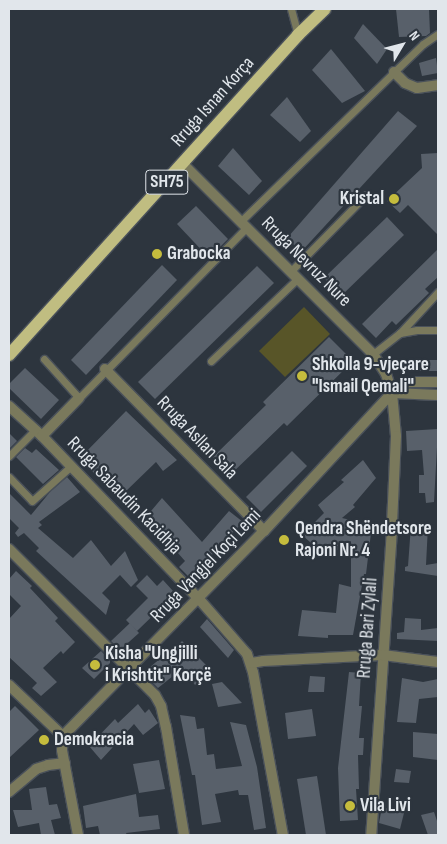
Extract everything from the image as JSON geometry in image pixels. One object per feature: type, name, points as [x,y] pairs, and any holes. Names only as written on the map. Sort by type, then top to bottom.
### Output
[{"type":"main road","name":"Rruga Isnan Korça","points":[[9,355],[184,164],[298,35],[325,9]]},
{"type":"street","points":[[394,72],[405,83],[417,88],[438,85]]},
{"type":"street","name":"Rruga Nevruz Nure","points":[[184,164],[373,354],[386,374],[392,393]]},
{"type":"street","name":"Rruga Asllan Sala","points":[[106,369],[264,531]]},
{"type":"street","points":[[392,393],[408,382],[438,382]]},
{"type":"street","points":[[392,393],[438,395]]},
{"type":"street","name":"Rruga Vangjel Koçi Lemi","points":[[63,736],[200,599],[392,393]]},
{"type":"street","name":"Rruga Bari Zylali","points":[[371,835],[396,436],[392,393]]},
{"type":"street","points":[[38,433],[79,398]]},
{"type":"street","name":"Rruga Sabaudin Kacidhja","points":[[9,406],[71,466],[200,599],[247,654],[251,663],[283,835]]},
{"type":"street","points":[[9,549],[155,695],[161,706],[184,835]]},
{"type":"street","points":[[251,663],[383,655],[438,662]]},
{"type":"street","points":[[9,684],[63,736],[62,750],[78,835]]},
{"type":"street","points":[[9,792],[36,769],[48,764],[65,763]]},
{"type":"lane","points":[[291,9],[298,35]]},
{"type":"lane","points":[[44,359],[79,398],[244,224],[394,72],[423,44],[438,34]]},
{"type":"lane","points":[[211,361],[366,195]]},
{"type":"lane","points":[[373,354],[400,333],[438,292]]},
{"type":"lane","points":[[400,333],[417,330],[438,330]]},
{"type":"lane","points":[[9,456],[38,433]]},
{"type":"lane","points":[[9,477],[32,501],[71,466]]},
{"type":"shaded area","points":[[304,307],[330,334],[285,377],[259,351]]},
{"type":"building","points":[[396,9],[429,9],[430,33],[426,36],[399,37]]},
{"type":"building","points":[[363,24],[387,49],[377,64],[354,38]]},
{"type":"building","points":[[331,49],[365,91],[342,103],[312,70]]},
{"type":"building","points":[[436,58],[438,73],[422,76],[419,63]]},
{"type":"building","points":[[287,97],[311,131],[300,142],[270,115]]},
{"type":"building","points":[[398,111],[417,126],[300,253],[288,237]]},
{"type":"building","points":[[233,148],[262,181],[249,195],[218,166]]},
{"type":"building","points":[[438,153],[438,235],[408,205],[400,213],[387,201],[422,168],[421,154]]},
{"type":"building","points":[[196,206],[228,239],[209,258],[177,224]]},
{"type":"building","points":[[387,217],[404,235],[341,296],[324,278]]},
{"type":"building","points":[[438,249],[438,277],[425,289],[429,293],[396,325],[392,321],[376,338],[362,324]]},
{"type":"building","points":[[162,265],[177,280],[86,375],[71,360]]},
{"type":"building","points":[[257,266],[274,283],[155,399],[138,382]]},
{"type":"building","points":[[329,337],[353,361],[287,426],[284,423],[230,475],[213,457],[266,405],[263,402]]},
{"type":"building","points":[[408,360],[438,360],[438,371],[408,371]]},
{"type":"building","points":[[25,368],[59,400],[41,419],[9,388],[9,384]]},
{"type":"building","points":[[126,411],[177,460],[163,471],[156,462],[123,494],[99,472],[96,475],[82,461],[82,456]]},
{"type":"building","points":[[438,429],[434,502],[426,503],[425,493],[419,493],[419,475],[424,475],[422,450],[407,451],[406,431]]},
{"type":"building","points":[[9,433],[17,441],[9,449]]},
{"type":"building","points":[[25,448],[32,453],[36,449],[59,470],[43,484],[16,457]]},
{"type":"building","points":[[292,451],[307,466],[261,512],[246,497]]},
{"type":"building","points":[[363,460],[376,478],[353,505],[355,507],[342,518],[372,525],[366,574],[364,574],[353,635],[328,635],[328,638],[298,636],[302,610],[336,613],[339,584],[351,587],[351,541],[327,557],[302,535],[324,513],[318,505],[344,482],[341,480]]},
{"type":"building","points":[[67,477],[80,492],[39,522],[42,525],[38,528],[73,558],[91,540],[111,566],[125,551],[138,580],[131,587],[120,575],[102,593],[110,601],[106,615],[36,551],[39,548],[24,533],[18,537],[15,533],[19,528],[9,518],[9,493],[31,515],[50,492]]},
{"type":"building","points":[[162,498],[202,542],[229,511],[243,522],[190,578],[179,567],[185,561],[146,517]]},
{"type":"building","points":[[411,525],[428,526],[426,565],[438,563],[438,576],[405,571],[405,567],[408,566]]},
{"type":"building","points":[[16,571],[32,586],[30,588],[58,618],[55,621],[75,642],[63,654],[61,651],[43,668],[57,682],[41,696],[32,688],[37,683],[9,657],[9,619],[21,606],[9,594],[9,579]]},
{"type":"building","points":[[147,575],[157,586],[163,580],[173,591],[167,596],[170,599],[137,631],[126,620],[148,598],[136,586]]},
{"type":"building","points":[[405,618],[421,619],[421,630],[438,628],[438,641],[397,639],[397,633],[404,632]]},
{"type":"building","points":[[207,619],[234,650],[228,658],[200,627]]},
{"type":"building","points":[[130,623],[139,633],[120,650],[111,641]]},
{"type":"building","points":[[182,641],[210,669],[195,685],[183,668],[158,688],[143,673],[162,657],[164,660]]},
{"type":"building","name":"Kisha \"Ungjilli i Krishtit\" Korçë","points":[[101,651],[110,660],[110,663],[94,679],[82,668]]},
{"type":"building","points":[[349,672],[361,673],[359,706],[362,706],[359,738],[364,738],[363,755],[358,755],[359,789],[356,789],[358,820],[340,821],[338,768]]},
{"type":"building","points":[[310,676],[325,677],[324,692],[308,692]]},
{"type":"building","points":[[402,678],[423,682],[438,679],[438,697],[419,699],[416,723],[397,722]]},
{"type":"building","points":[[222,682],[242,703],[218,707],[212,684]]},
{"type":"building","points":[[138,704],[145,713],[149,709],[158,723],[143,735],[134,724],[101,760],[89,746],[115,719],[118,723]]},
{"type":"building","points":[[15,706],[39,730],[9,758],[9,712]]},
{"type":"building","points":[[312,709],[316,736],[288,739],[285,713]]},
{"type":"building","points":[[180,715],[195,717],[197,729],[204,728],[207,755],[214,754],[216,769],[242,766],[230,722],[246,725],[257,767],[266,828],[254,830],[248,795],[239,795],[238,790],[215,794],[221,822],[202,825],[195,775],[192,775]]},
{"type":"building","points":[[413,732],[438,734],[438,760],[413,757]]},
{"type":"building","points":[[159,760],[165,789],[139,793],[133,764]]},
{"type":"building","points":[[396,769],[411,771],[409,783],[394,782]]},
{"type":"building","points":[[317,776],[326,835],[306,835],[297,779]]},
{"type":"building","points":[[46,787],[49,805],[57,804],[61,818],[51,820],[55,835],[41,835],[39,823],[18,827],[13,810],[32,810],[29,789]]},
{"type":"building","points":[[136,794],[139,817],[158,815],[160,829],[126,833],[127,835],[100,835],[98,826],[86,828],[83,806]]},
{"type":"building","points":[[382,807],[404,813],[400,829],[379,823]]},
{"type":"building","points":[[434,812],[438,824],[438,835],[428,835],[421,815]]},
{"type":"place","name":"Kristal","points":[[394,199]]},
{"type":"place","name":"Grabocka","points":[[157,254]]},
{"type":"place","name":"Shkolla 9-vjeçare \"Ismail Qemali\"","points":[[302,376]]},
{"type":"place","name":"Qendra Shëndetsore Rajoni Nr. 4","points":[[284,540]]},
{"type":"place","name":"Kisha \"Ungjilli i Krishtit\" Korçë","points":[[95,665]]},
{"type":"place","name":"Demokracia","points":[[44,740]]},
{"type":"place","name":"Vila Livi","points":[[350,806]]}]
